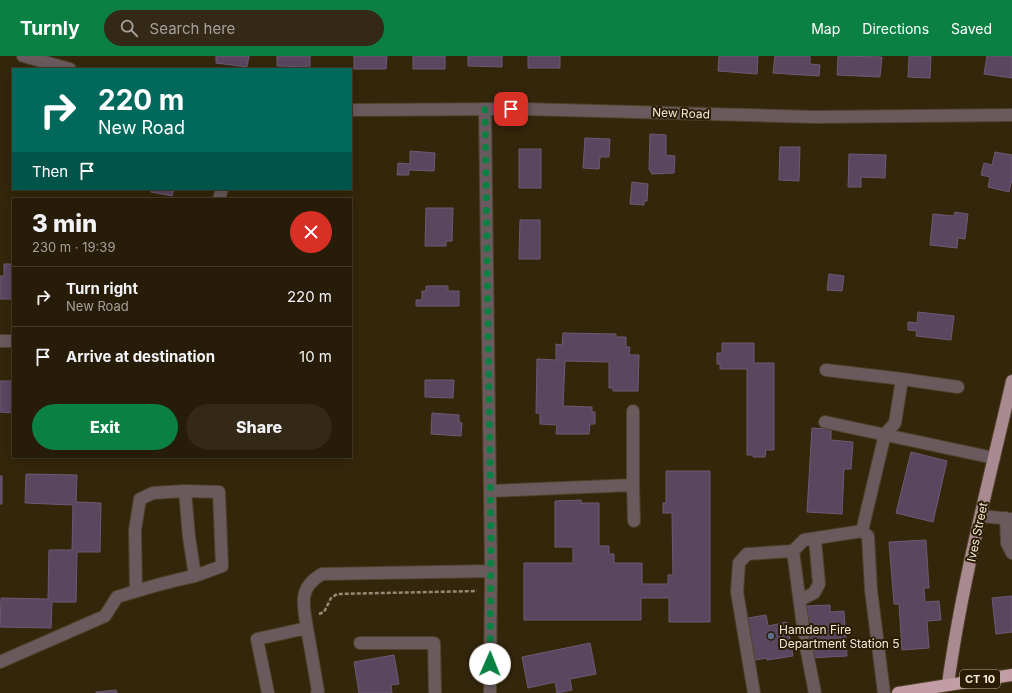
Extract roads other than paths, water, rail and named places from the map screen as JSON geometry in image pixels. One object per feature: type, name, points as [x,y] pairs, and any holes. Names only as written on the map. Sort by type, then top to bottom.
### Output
[{"type":"highway","name":"CT 10","points":[[898,693],[947,688],[1012,675]]},
{"type":"main road","name":"Ives Street","points":[[947,688],[954,646],[981,516],[1012,381]]},
{"type":"street","points":[[23,56],[66,68]]},
{"type":"street","points":[[485,109],[491,571],[490,693]]},
{"type":"street","name":"New Road","points":[[352,110],[485,109],[815,117],[1012,115]]},
{"type":"street","points":[[0,341],[12,341]]},
{"type":"street","points":[[826,370],[958,387]]},
{"type":"street","points":[[862,531],[885,434],[895,423],[902,379]]},
{"type":"street","points":[[633,411],[634,521]]},
{"type":"street","points":[[825,422],[994,458]]},
{"type":"street","points":[[490,491],[633,485]]},
{"type":"street","points":[[185,491],[189,537],[195,576]]},
{"type":"street","points":[[0,662],[105,616],[117,597],[167,582],[195,576],[222,566],[219,492],[153,492],[140,499],[135,530],[136,591]]},
{"type":"street","points":[[981,516],[1009,519],[1007,543],[1012,553]]},
{"type":"street","points":[[754,693],[737,592],[739,563],[748,554],[793,551],[804,540],[862,531],[868,536],[871,590],[884,693]]},
{"type":"street","points":[[800,600],[814,593],[818,584],[815,539]]},
{"type":"street","points":[[793,551],[804,634]]},
{"type":"street","points":[[317,693],[303,602],[304,594],[312,580],[322,574],[491,571]]},
{"type":"street","points":[[268,693],[257,639],[306,622]]},
{"type":"street","points":[[360,643],[434,643],[435,693]]},
{"type":"street","points":[[806,647],[815,693]]},
{"type":"place","name":"Hamden Fire Department Station 5","points":[[771,636]]}]
